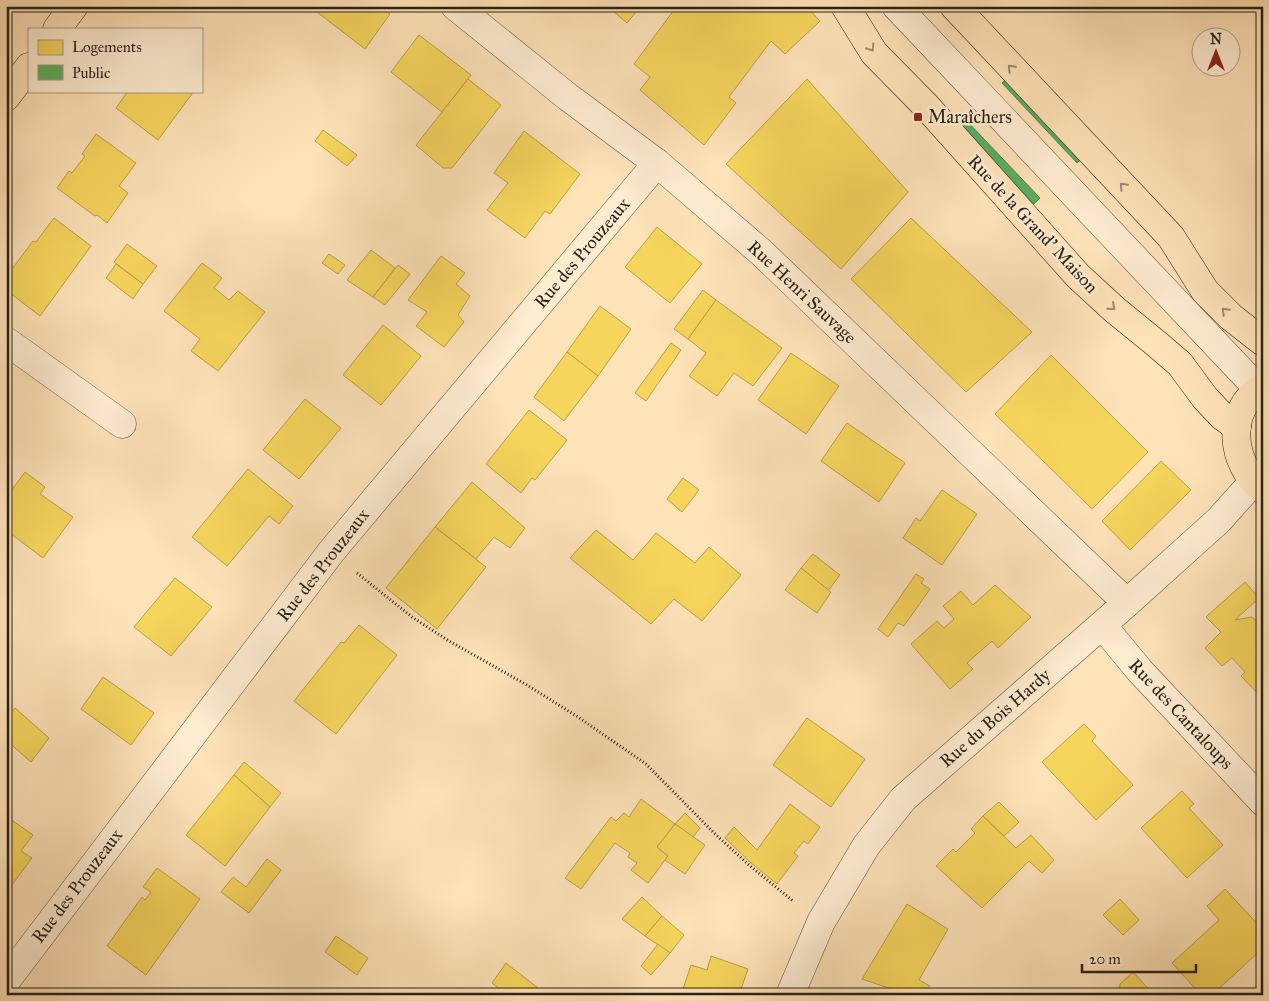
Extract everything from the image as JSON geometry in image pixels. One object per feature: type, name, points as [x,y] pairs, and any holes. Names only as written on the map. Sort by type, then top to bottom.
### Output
[{"type":"main road","points":[[59,28],[74,6]]},
{"type":"main road","name":"Rue de la Grand' Maison","points":[[845,6],[874,54],[927,107],[1078,276],[1115,310],[1180,364],[1205,398],[1222,416],[1237,427]]},
{"type":"main road","points":[[954,6],[1172,237],[1205,291],[1231,317],[1263,342]]},
{"type":"main road","points":[[6,98],[28,68]]},
{"type":"main road","points":[[1258,486],[1242,465],[1236,447],[1237,427],[1241,413],[1248,400],[1261,390]]},
{"type":"street","name":"Rue Henri Sauvage","points":[[455,6],[568,97],[657,162],[762,253],[1126,603]]},
{"type":"street","points":[[896,6],[1261,390]]},
{"type":"street","name":"Rue des Prouzeaux","points":[[6,981],[331,552],[657,162]]},
{"type":"street","points":[[6,341],[122,424]]},
{"type":"street","name":"Rue du Bois Hardy","points":[[790,995],[821,922],[866,846],[903,799],[1258,486]]},
{"type":"street","name":"Rue des Cantaloups","points":[[1102,625],[1140,671],[1263,802]]},
{"type":"street","points":[[6,981],[22,995]]},
{"type":"path","points":[[331,552],[412,617],[578,717],[646,764],[714,834],[749,865],[821,922]]},
{"type":"building: Logements","points":[[321,6],[380,6],[390,14],[365,49],[317,12]]},
{"type":"building: Logements","points":[[607,6],[641,6],[627,23]]},
{"type":"building: Logements","points":[[677,6],[806,6],[820,21],[785,54],[771,41],[729,97],[736,103],[704,145],[640,90],[650,77],[634,64]]},
{"type":"building: Logements","points":[[419,35],[471,75],[442,112],[391,72]]},
{"type":"building: Logements","points":[[468,79],[501,105],[452,168],[443,168],[416,145]]},
{"type":"building: Logements","points":[[807,79],[908,192],[841,269],[726,164]]},
{"type":"building: Logements","points":[[127,92],[193,92],[158,140],[116,108]]},
{"type":"building: Logements","points":[[323,130],[357,155],[347,166],[315,141]]},
{"type":"building: Logements","points":[[524,131],[580,174],[550,214],[545,211],[525,238],[487,210],[508,183],[494,173]]},
{"type":"building: Logements","points":[[96,134],[136,163],[119,186],[128,193],[107,223],[57,188],[69,171],[72,173],[85,156],[82,154]]},
{"type":"building: Logements","points":[[54,218],[91,246],[40,316],[6,290],[6,277],[33,241],[36,242]]},
{"type":"building: Logements","points":[[911,218],[1032,332],[966,392],[851,279]]},
{"type":"building: Logements","points":[[657,227],[702,264],[670,303],[625,267]]},
{"type":"building: Logements","points":[[127,244],[157,266],[143,284],[114,262]]},
{"type":"building: Logements","points":[[371,250],[395,268],[373,297],[347,280]]},
{"type":"building: Logements","points":[[329,254],[345,265],[338,274],[322,263]]},
{"type":"building: Logements","points":[[441,256],[465,273],[456,284],[470,296],[458,315],[464,322],[444,347],[416,326],[427,312],[408,300]]},
{"type":"building: Logements","points":[[202,263],[222,278],[214,288],[229,300],[238,291],[265,312],[218,371],[191,351],[200,339],[164,311]]},
{"type":"building: Logements","points":[[116,264],[143,284],[133,299],[106,278]]},
{"type":"building: Logements","points":[[398,265],[410,274],[385,305],[373,297]]},
{"type":"building: Logements","points":[[703,290],[716,300],[688,339],[674,329]]},
{"type":"building: Logements","points":[[716,300],[782,348],[753,386],[734,373],[717,396],[689,376],[706,353],[688,339]]},
{"type":"building: Logements","points":[[600,306],[631,329],[598,376],[567,352]]},
{"type":"building: Logements","points":[[383,325],[421,356],[381,405],[343,375]]},
{"type":"building: Logements","points":[[671,343],[681,350],[646,401],[635,393]]},
{"type":"building: Logements","points":[[567,352],[598,376],[564,421],[534,397]]},
{"type":"building: Logements","points":[[791,353],[839,386],[806,434],[758,400]]},
{"type":"building: Logements","points":[[1051,355],[1148,452],[1092,509],[995,414]]},
{"type":"building: Logements","points":[[305,399],[341,428],[299,479],[263,450]]},
{"type":"building: Logements","points":[[529,410],[567,440],[535,480],[532,478],[521,493],[486,464]]},
{"type":"building: Logements","points":[[847,423],[905,463],[879,502],[821,461]]},
{"type":"building: Logements","points":[[1161,461],[1191,490],[1130,550],[1102,521]]},
{"type":"building: Logements","points":[[248,469],[293,506],[279,524],[269,516],[227,566],[192,537]]},
{"type":"building: Logements","points":[[25,472],[45,487],[40,494],[73,517],[43,558],[11,534],[6,540],[6,498]]},
{"type":"building: Logements","points":[[683,478],[699,490],[682,512],[667,499]]},
{"type":"building: Logements","points":[[472,482],[525,528],[510,548],[494,537],[476,559],[435,527]]},
{"type":"building: Logements","points":[[942,490],[977,514],[942,565],[903,538],[916,518],[920,521]]},
{"type":"building: Logements","points":[[435,527],[486,567],[437,629],[386,588]]},
{"type":"building: Logements","points":[[596,530],[633,560],[656,533],[695,563],[709,547],[741,575],[702,621],[674,599],[651,624],[570,558]]},
{"type":"building: Logements","points":[[813,554],[840,575],[828,591],[801,568]]},
{"type":"building: Logements","points":[[801,568],[831,592],[817,613],[785,590]]},
{"type":"building: Logements","points":[[916,574],[924,579],[921,583],[930,589],[904,626],[898,623],[888,637],[878,629]]},
{"type":"building: Logements","points":[[175,578],[212,607],[171,656],[134,627]]},
{"type":"building: Logements","points":[[1245,582],[1259,598],[1235,620],[1252,617],[1263,627],[1263,699],[1241,676],[1245,672],[1232,658],[1222,666],[1205,648],[1221,632],[1206,617]]},
{"type":"building: Logements","points":[[995,585],[1031,617],[998,648],[992,641],[967,663],[973,669],[950,689],[911,644],[937,621],[944,628],[954,619],[943,606],[961,591],[973,605]]},
{"type":"building: Logements","points":[[359,625],[397,655],[336,734],[294,701],[341,642],[344,643]]},
{"type":"building: Logements","points":[[103,677],[154,713],[131,745],[81,709]]},
{"type":"building: Logements","points":[[15,708],[49,738],[31,762],[6,740],[6,719]]},
{"type":"building: Logements","points":[[807,718],[865,759],[831,807],[773,765]]},
{"type":"building: Logements","points":[[1084,724],[1096,736],[1092,741],[1133,785],[1096,820],[1042,762]]},
{"type":"building: Logements","points":[[244,762],[281,793],[270,807],[234,775]]},
{"type":"building: Logements","points":[[234,775],[270,807],[225,866],[186,835]]},
{"type":"building: Logements","points":[[1182,791],[1194,804],[1189,808],[1223,845],[1187,878],[1141,828]]},
{"type":"building: Logements","points":[[641,799],[675,824],[657,847],[668,856],[648,883],[631,870],[637,863],[628,857],[630,853],[615,843],[581,889],[565,878],[611,817],[616,821],[624,813],[629,817]]},
{"type":"building: Logements","points":[[999,802],[1019,822],[1004,836],[983,816]]},
{"type":"building: Logements","points":[[790,804],[820,827],[808,844],[804,841],[794,853],[798,856],[777,884],[725,838],[734,827],[757,850]]},
{"type":"building: Logements","points":[[685,813],[700,828],[693,837],[675,824]]},
{"type":"building: Logements","points":[[6,816],[33,835],[21,851],[32,858],[6,893]]},
{"type":"building: Logements","points":[[983,816],[1016,848],[1031,835],[1054,860],[1042,873],[1029,861],[982,908],[936,866],[953,849],[956,852],[975,833],[971,829]]},
{"type":"building: Logements","points":[[675,824],[705,845],[685,874],[665,860],[668,856],[657,847]]},
{"type":"building: Logements","points":[[267,859],[281,870],[249,913],[221,892],[233,877],[246,887]]},
{"type":"building: Logements","points":[[157,868],[200,899],[146,975],[107,946],[142,897],[145,900],[151,892],[143,887]]},
{"type":"building: Logements","points":[[1225,889],[1263,930],[1263,948],[1212,995],[1201,995],[1172,963],[1219,920],[1207,906]]},
{"type":"building: Logements","points":[[642,897],[662,916],[645,936],[622,919]]},
{"type":"building: Logements","points":[[1120,899],[1139,920],[1123,935],[1103,915]]},
{"type":"building: Logements","points":[[907,904],[948,929],[919,980],[930,986],[924,995],[909,995],[862,979]]},
{"type":"building: Logements","points":[[662,916],[684,935],[670,953],[645,936]]},
{"type":"building: Logements","points":[[336,936],[368,958],[357,975],[325,952]]},
{"type":"building: Logements","points":[[658,944],[670,953],[651,975],[641,966]]},
{"type":"building: Logements","points":[[711,956],[748,969],[739,995],[681,995],[691,965],[707,970]]},
{"type":"building: Logements","points":[[506,963],[538,988],[533,995],[507,995],[492,983]]},
{"type":"building: Logements","points":[[1133,972],[1154,995],[1119,995],[1120,984]]},
{"type":"building: Public","points":[[1008,77],[1084,157],[1077,163],[1002,83]]},
{"type":"building: Public","points":[[964,118],[1040,198],[1034,204],[958,124]]},
{"type":"place","name":"Maraîchers","points":[[918,117]]}]
